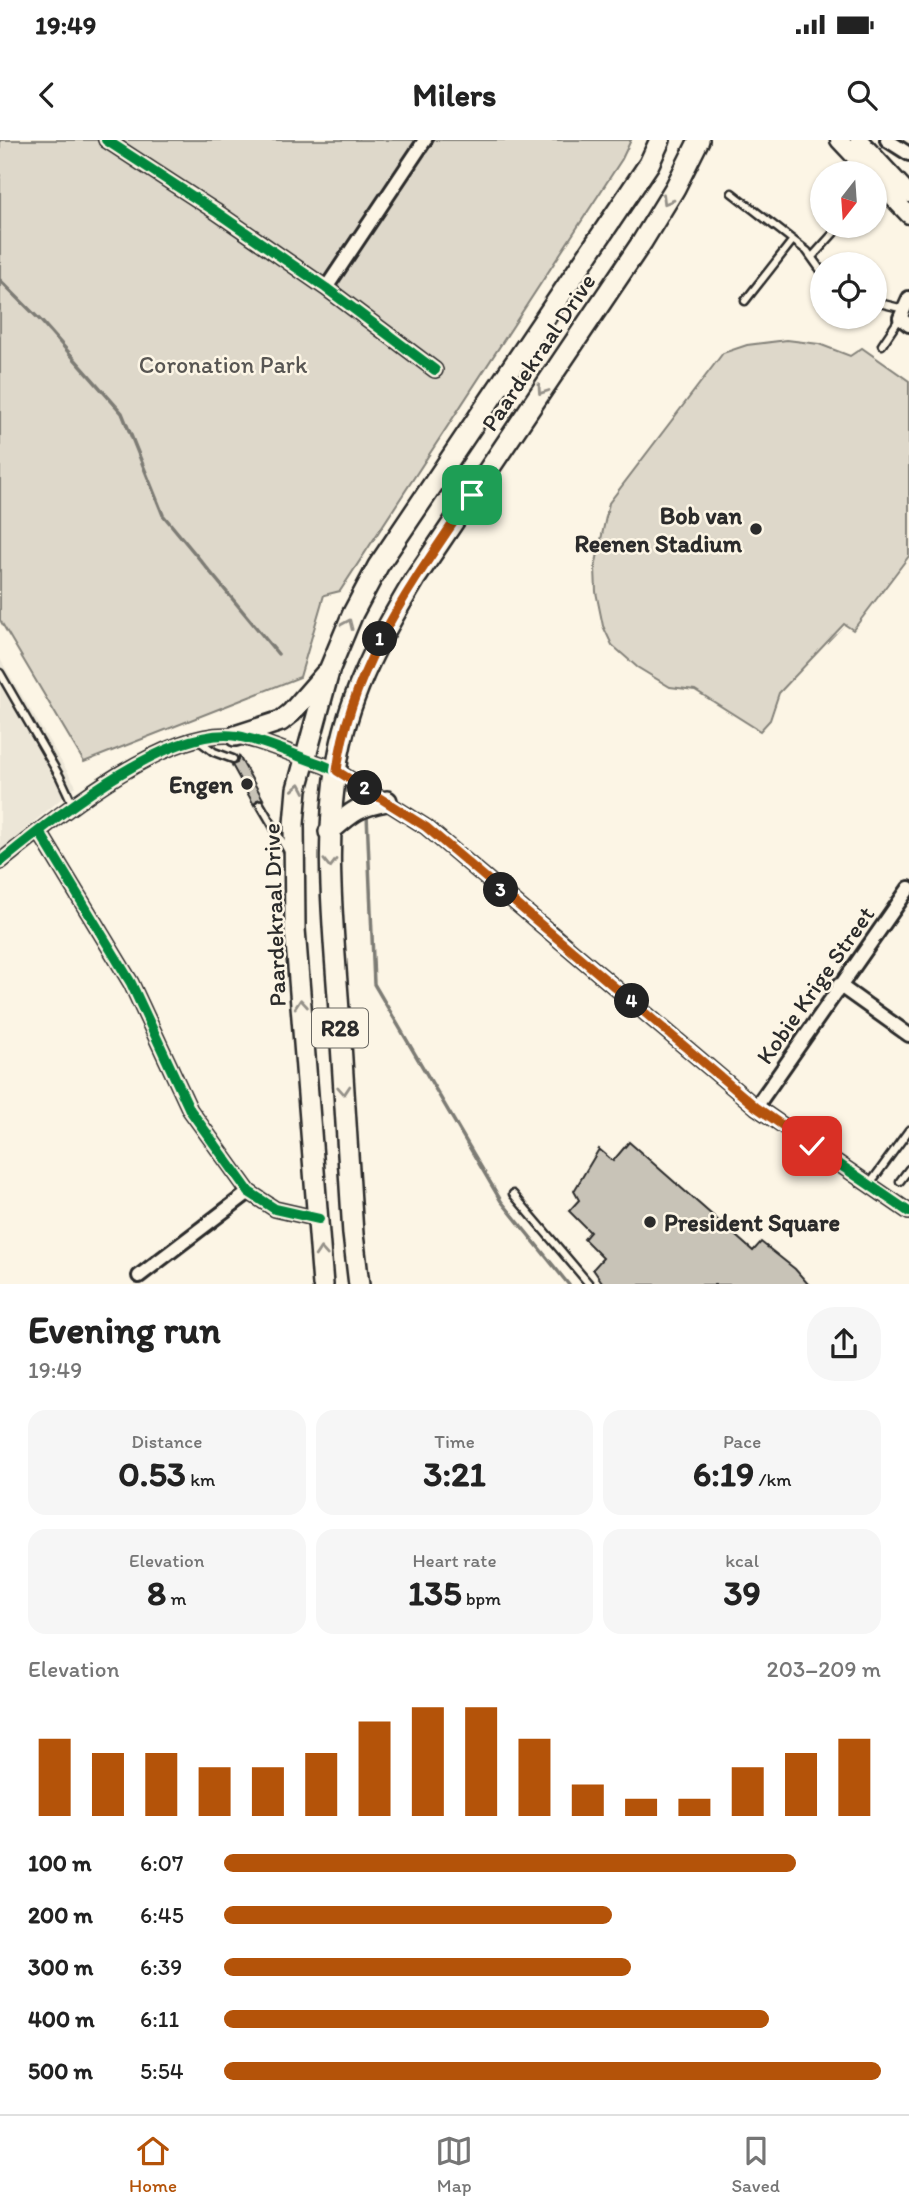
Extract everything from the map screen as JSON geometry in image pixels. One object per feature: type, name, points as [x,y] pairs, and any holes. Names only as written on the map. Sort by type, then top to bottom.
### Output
[{"type":"main road","name":"Paardekraal Drive","points":[[323,1284],[295,929],[293,861],[297,789],[330,668],[353,613],[378,566],[618,211],[649,164],[660,140]]},
{"type":"main road","name":"Paardekraal Drive","points":[[359,1284],[353,1234],[331,892],[330,832],[339,752],[360,683],[388,623],[642,242],[675,188],[699,140]]},
{"type":"main road","points":[[839,140],[859,161]]},
{"type":"main road","points":[[859,140],[904,192],[909,215]]},
{"type":"main road","points":[[887,184],[904,192]]},
{"type":"main road","points":[[235,736],[281,721],[330,668]]},
{"type":"main road","points":[[330,832],[351,812],[387,802]]},
{"type":"street","points":[[106,140],[326,288],[435,370]]},
{"type":"street","points":[[326,288],[425,140]]},
{"type":"street","points":[[887,140],[909,154]]},
{"type":"street","points":[[0,862],[73,805],[157,754],[197,740],[235,736],[337,771],[426,827],[756,1107],[909,1212]]},
{"type":"street","points":[[39,831],[131,983],[190,1110],[249,1192],[275,1209],[319,1219]]},
{"type":"street","name":"Kobie Krige Street","points":[[756,1107],[909,888]]},
{"type":"street","points":[[839,985],[909,1035]]},
{"type":"street","points":[[138,1276],[249,1192]]},
{"type":"lane","points":[[732,193],[810,255]]},
{"type":"lane","points":[[817,252],[829,238]]},
{"type":"lane","points":[[745,300],[793,240]]},
{"type":"lane","points":[[882,345],[905,313],[887,306]]},
{"type":"lane","points":[[0,673],[60,776],[73,805]]},
{"type":"lane","points":[[197,740],[214,752],[233,759]]},
{"type":"lane","points":[[260,804],[293,861]]},
{"type":"lane","points":[[869,1185],[909,1130]]},
{"type":"lane","points":[[900,1181],[909,1169]]},
{"type":"lane","points":[[513,1194],[590,1284]]},
{"type":"shaded area","points":[[0,659],[76,786],[0,851]]},
{"type":"green space","name":"Coronation Park","points":[[0,140],[631,140],[622,159],[340,591],[324,595],[300,677],[84,762],[0,620]]},
{"type":"green space","name":"Bob van Reenen Stadium","points":[[787,340],[819,344],[850,356],[862,348],[909,381],[909,556],[853,630],[844,624],[779,693],[770,720],[760,731],[695,690],[670,687],[637,667],[612,645],[603,626],[596,592],[595,567],[609,503],[723,353],[747,345]]},
{"type":"building","points":[[239,756],[263,799],[257,800],[254,805],[232,765],[237,763]]},
{"type":"building","name":"President Square","points":[[629,1142],[753,1251],[761,1242],[795,1269],[808,1284],[603,1284],[593,1269],[603,1258],[584,1239],[590,1232],[569,1211],[579,1200],[574,1191],[599,1149],[613,1161]]},
{"type":"waterway","points":[[0,280],[42,322],[122,413],[163,515],[278,654]]},
{"type":"waterway","points":[[367,814],[374,984],[501,1201],[568,1284]]},
{"type":"cycle path","points":[[106,140],[326,288],[435,370]]},
{"type":"cycle path","points":[[0,862],[49,823],[112,779],[177,745],[209,737],[237,736],[323,765],[426,827],[756,1107],[909,1212]]},
{"type":"cycle path","points":[[39,831],[131,983],[190,1110],[249,1192],[275,1209],[319,1219]]},
{"type":"place","name":"Bob van Reenen Stadium","points":[[756,529]]},
{"type":"place","name":"Engen","points":[[247,784]]},
{"type":"place","name":"President Square","points":[[650,1222]]},
{"type":"route","points":[[472,495],[388,623],[360,683],[339,752],[337,771],[426,827],[756,1107],[812,1146]]}]
